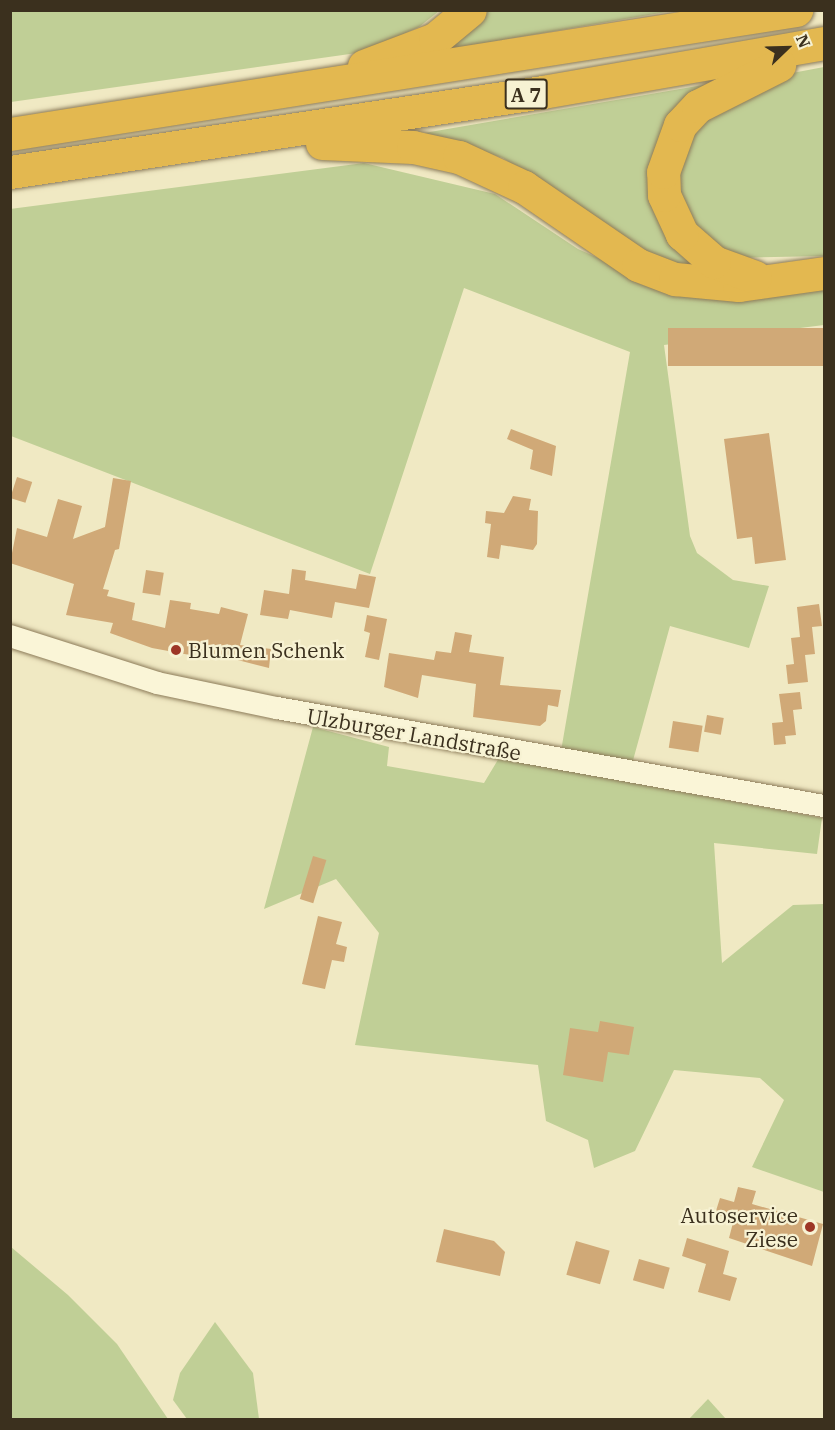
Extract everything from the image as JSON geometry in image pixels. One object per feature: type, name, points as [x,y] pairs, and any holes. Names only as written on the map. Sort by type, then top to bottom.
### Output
[{"type":"highway","points":[[265,98],[404,53],[435,39],[470,10]]},
{"type":"highway","name":"A 7","points":[[10,134],[265,98],[796,10]]},
{"type":"highway","points":[[763,280],[714,262],[682,234],[664,195],[663,172],[670,145],[680,124],[720,92],[825,45]]},
{"type":"highway","name":"A 7","points":[[10,172],[227,141],[825,45]]},
{"type":"highway","points":[[227,141],[260,147],[367,143],[459,157],[524,187],[638,266],[708,284],[825,273]]},
{"type":"street","name":"Ulzburger Landstraße","points":[[10,636],[157,683],[276,708],[824,804]]},
{"type":"green space","points":[[10,11],[439,11],[419,27],[364,52],[11,102]]},
{"type":"green space","points":[[477,11],[672,11],[438,51]]},
{"type":"green space","points":[[824,67],[824,256],[732,258],[684,217],[675,186],[695,126],[787,74]]},
{"type":"green space","points":[[715,83],[656,147],[701,263],[687,273],[625,240],[503,158],[424,133]]},
{"type":"green space","points":[[364,163],[495,194],[578,249],[670,290],[741,297],[824,290],[824,325],[664,345],[690,536],[697,553],[733,580],[769,586],[749,648],[670,626],[632,764],[561,751],[630,352],[464,288],[370,574],[11,436],[10,209]]},
{"type":"green space","points":[[313,727],[389,747],[387,766],[484,783],[499,758],[822,818],[817,854],[714,843],[722,963],[793,905],[824,904],[824,1192],[752,1167],[784,1100],[760,1078],[674,1070],[635,1151],[594,1168],[588,1140],[546,1121],[538,1065],[355,1045],[379,933],[336,879],[264,909]]},
{"type":"green space","points":[[11,1247],[68,1295],[117,1344],[168,1419],[11,1419]]},
{"type":"green space","points":[[215,1322],[253,1373],[259,1419],[187,1419],[173,1400],[180,1373]]},
{"type":"green space","points":[[708,1399],[726,1419],[689,1419]]},
{"type":"building","points":[[668,328],[824,328],[824,366],[668,366]]},
{"type":"building","points":[[511,429],[556,446],[552,476],[530,469],[533,450],[507,439]]},
{"type":"building","points":[[769,433],[786,560],[755,564],[752,537],[737,539],[724,439]]},
{"type":"building","points":[[17,477],[32,482],[25,503],[10,498]]},
{"type":"building","points":[[113,478],[131,481],[119,549],[115,550],[103,589],[109,590],[107,596],[135,603],[132,620],[165,628],[170,600],[191,603],[190,609],[219,614],[221,607],[248,614],[240,645],[271,649],[269,668],[191,648],[190,655],[152,648],[110,633],[113,623],[66,615],[74,584],[10,563],[17,528],[47,537],[58,499],[82,506],[73,539],[105,527]]},
{"type":"building","points":[[513,496],[531,499],[529,510],[538,511],[537,544],[533,550],[501,545],[499,559],[487,557],[491,524],[485,523],[486,511],[504,513]]},
{"type":"building","points":[[292,569],[306,571],[305,580],[356,589],[359,574],[376,577],[369,608],[335,602],[332,618],[290,610],[288,619],[260,615],[264,590],[289,594]]},
{"type":"building","points":[[146,570],[164,573],[160,596],[142,593]]},
{"type":"building","points":[[819,604],[822,626],[812,627],[815,654],[805,655],[808,682],[788,684],[786,665],[794,664],[791,638],[800,637],[797,607]]},
{"type":"building","points":[[367,615],[387,619],[379,660],[365,657],[370,633],[364,631]]},
{"type":"building","points":[[455,632],[472,635],[469,652],[504,657],[500,685],[561,690],[558,707],[548,705],[546,721],[540,726],[473,717],[476,684],[422,675],[418,698],[384,687],[389,653],[434,660],[436,651],[451,653]]},
{"type":"building","points":[[800,692],[802,709],[793,710],[796,735],[785,736],[786,744],[774,745],[772,723],[783,722],[779,694]]},
{"type":"building","points":[[707,715],[724,718],[721,735],[704,732]]},
{"type":"building","points":[[673,721],[703,726],[698,752],[669,748]]},
{"type":"building","points":[[313,856],[326,860],[313,903],[300,899]]},
{"type":"building","points":[[318,916],[342,922],[336,944],[347,947],[344,962],[332,960],[325,989],[302,984]]},
{"type":"building","points":[[600,1021],[634,1027],[629,1055],[608,1052],[603,1082],[563,1075],[570,1028],[598,1032]]},
{"type":"building","points":[[738,1187],[756,1191],[752,1204],[823,1224],[812,1266],[729,1238],[734,1219],[715,1214],[720,1198],[734,1202]]},
{"type":"building","points":[[444,1229],[494,1241],[505,1252],[500,1276],[436,1262]]},
{"type":"building","points":[[687,1238],[729,1251],[723,1274],[737,1278],[730,1301],[698,1292],[706,1264],[682,1256]]},
{"type":"building","points":[[576,1241],[610,1251],[600,1284],[566,1275]]},
{"type":"building","points":[[639,1259],[670,1268],[664,1289],[633,1280]]},
{"type":"place","name":"Blumen Schenk","points":[[176,650]]},
{"type":"place","name":"Autoservice Ziese","points":[[810,1227]]}]
